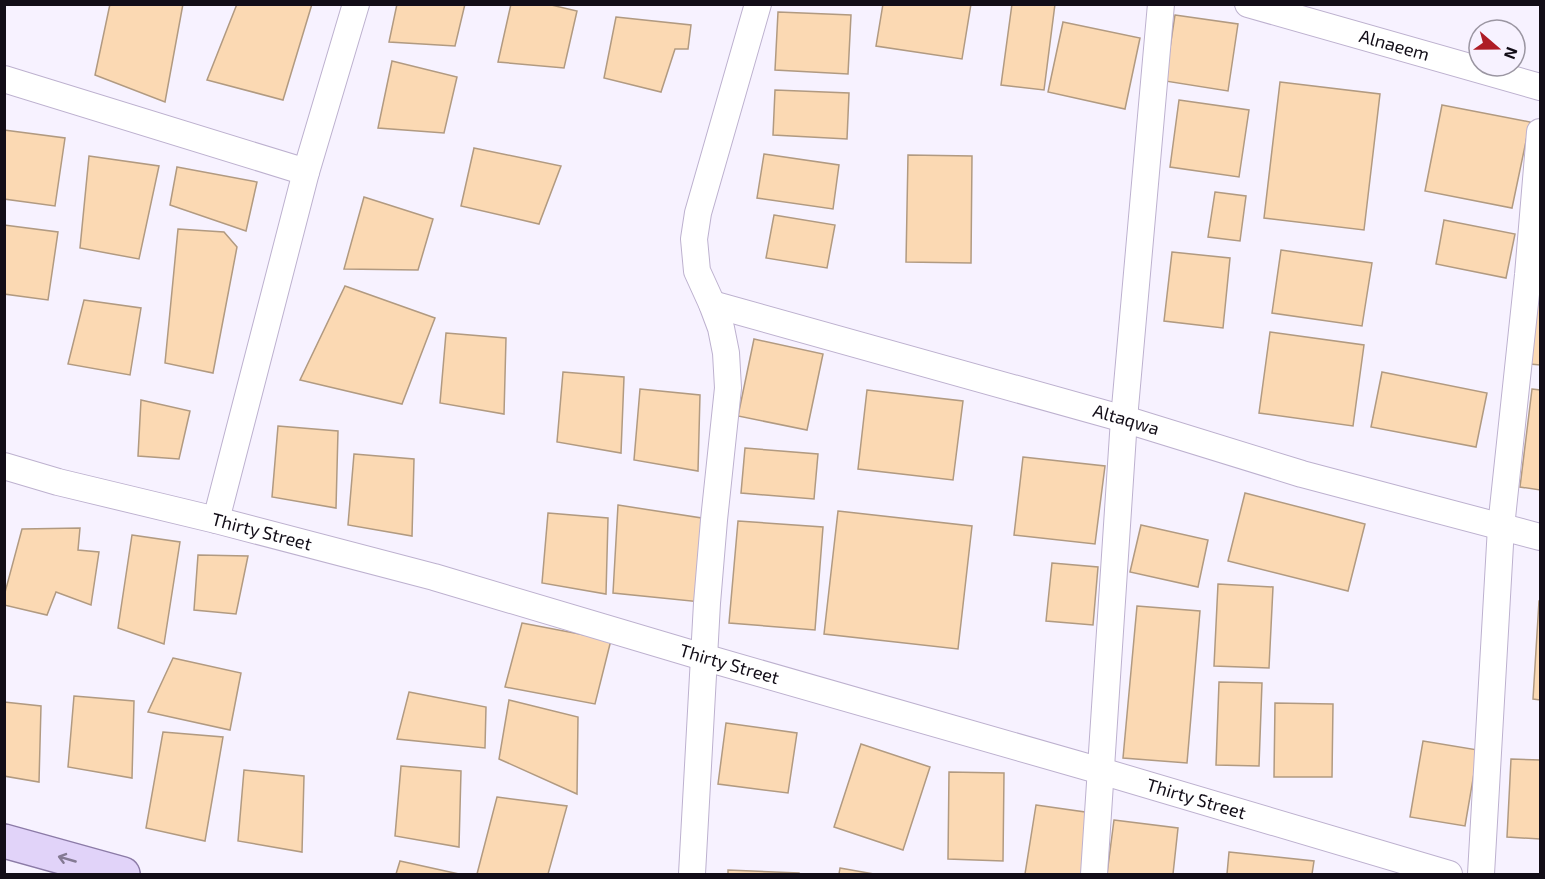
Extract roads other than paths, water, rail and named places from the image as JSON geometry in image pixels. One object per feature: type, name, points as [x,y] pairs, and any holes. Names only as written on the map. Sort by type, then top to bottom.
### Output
[{"type":"main road","points":[[4,841],[123,874]]},
{"type":"street","points":[[216,520],[306,172],[356,4]]},
{"type":"street","points":[[692,874],[703,657],[728,388],[726,353],[721,328],[697,271],[694,239],[698,213],[758,4]]},
{"type":"street","points":[[1094,874],[1124,419],[1161,4]]},
{"type":"street","name":"Alnaeem","points":[[1248,4],[1540,87]]},
{"type":"street","points":[[4,79],[306,172]]},
{"type":"street","points":[[1481,874],[1501,527],[1528,275],[1540,132]]},
{"type":"street","name":"Altaqwa","points":[[712,304],[1124,419],[1302,474],[1540,537]]},
{"type":"street","name":"Thirty Street","points":[[4,466],[58,482],[216,520],[434,577],[1449,874]]}]
